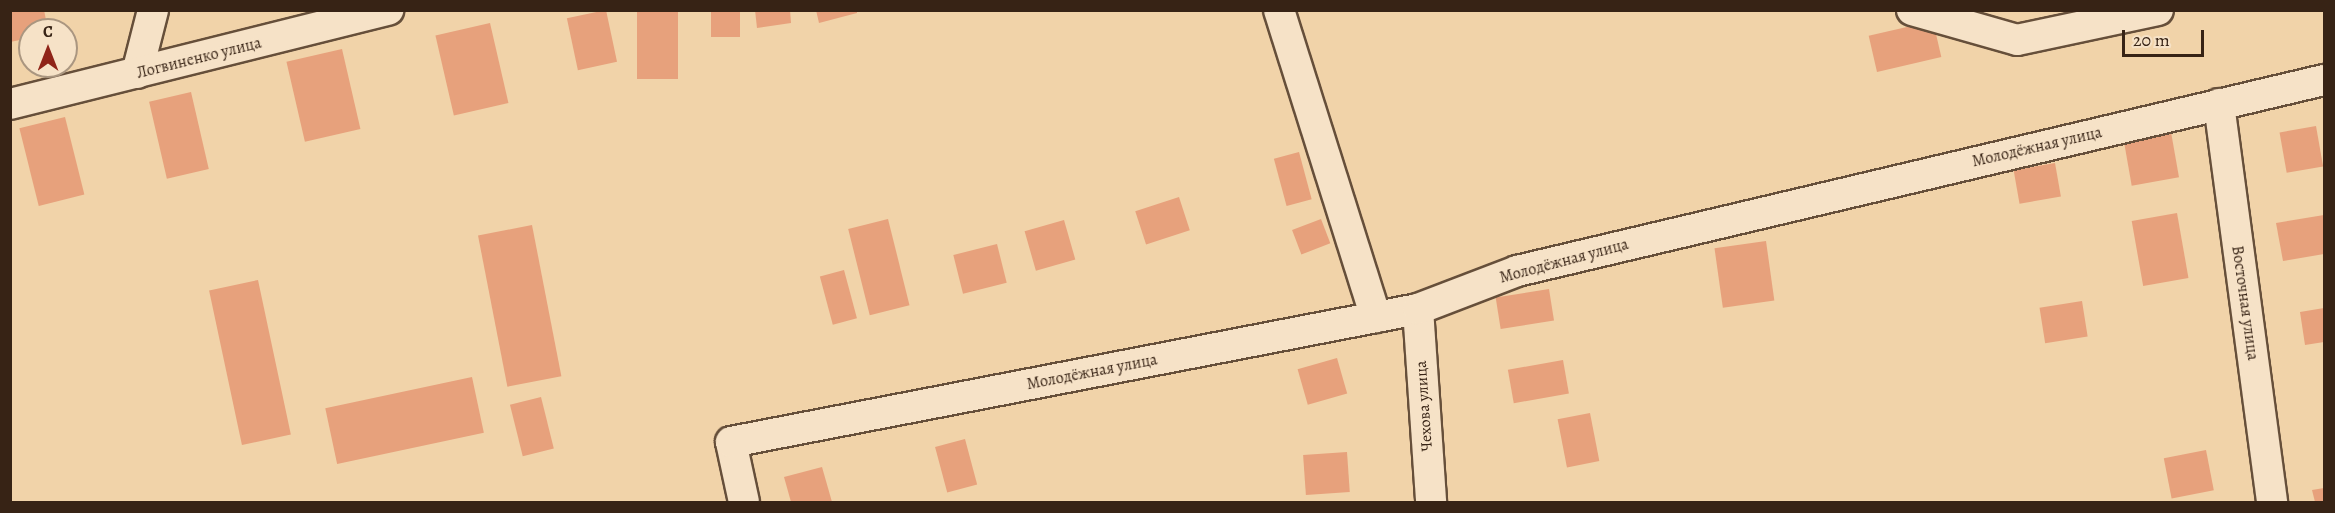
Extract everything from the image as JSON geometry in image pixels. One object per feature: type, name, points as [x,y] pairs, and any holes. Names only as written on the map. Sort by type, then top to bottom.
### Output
[{"type":"street","points":[[137,73],[153,10]]},
{"type":"street","name":"Логвиненко улица","points":[[10,104],[388,10]]},
{"type":"street","points":[[1279,10],[1376,317]]},
{"type":"street","points":[[1912,10],[2017,40],[2158,10]]},
{"type":"street","name":"Молодёжная улица","points":[[744,502],[731,442],[1418,309],[1517,271],[2325,80]]},
{"type":"street","name":"Восточная улица","points":[[2219,104],[2272,502]]},
{"type":"street","name":"Чехова улица","points":[[1418,309],[1431,502]]},
{"type":"building","points":[[10,10],[44,10],[46,18],[18,18],[18,40],[10,42]]},
{"type":"building","points":[[606,10],[617,62],[578,70],[567,18]]},
{"type":"building","points":[[637,10],[678,10],[678,79],[637,79]]},
{"type":"building","points":[[711,10],[740,10],[740,37],[711,37]]},
{"type":"building","points":[[755,10],[790,10],[791,23],[757,28]]},
{"type":"building","points":[[816,10],[857,10],[857,13],[819,23]]},
{"type":"building","points":[[1933,21],[1941,57],[1877,72],[1869,36]]},
{"type":"building","points":[[490,23],[508,103],[454,115],[435,36]]},
{"type":"building","points":[[342,49],[360,129],[305,142],[286,62]]},
{"type":"building","points":[[191,92],[209,169],[167,179],[149,102]]},
{"type":"building","points":[[65,117],[84,195],[39,206],[19,128]]},
{"type":"building","points":[[2316,126],[2323,166],[2287,173],[2280,132]]},
{"type":"building","points":[[2171,132],[2179,177],[2132,186],[2124,140]]},
{"type":"building","points":[[1299,152],[1312,199],[1287,206],[1274,159]]},
{"type":"building","points":[[2055,163],[2061,196],[2020,204],[2014,170]]},
{"type":"building","points":[[1179,197],[1190,230],[1146,245],[1135,211]]},
{"type":"building","points":[[2177,213],[2188,278],[2143,286],[2132,221]]},
{"type":"building","points":[[2324,215],[2324,254],[2283,261],[2276,223]]},
{"type":"building","points":[[888,219],[910,305],[870,315],[848,229]]},
{"type":"building","points":[[1321,219],[1330,243],[1301,254],[1292,230]]},
{"type":"building","points":[[1064,220],[1075,259],[1036,271],[1025,231]]},
{"type":"building","points":[[532,225],[561,376],[507,387],[478,235]]},
{"type":"building","points":[[1766,241],[1774,300],[1723,308],[1715,248]]},
{"type":"building","points":[[997,244],[1007,283],[963,294],[953,255]]},
{"type":"building","points":[[844,270],[857,318],[833,325],[820,276]]},
{"type":"building","points":[[258,280],[291,435],[242,445],[209,290]]},
{"type":"building","points":[[1549,289],[1554,321],[1501,329],[1496,297]]},
{"type":"building","points":[[2082,301],[2088,337],[2045,343],[2040,308]]},
{"type":"building","points":[[2324,308],[2324,342],[2305,345],[2300,312]]},
{"type":"building","points":[[1337,358],[1347,394],[1308,405],[1298,369]]},
{"type":"building","points":[[1563,360],[1569,393],[1514,403],[1508,370]]},
{"type":"building","points":[[472,377],[484,433],[337,464],[325,408]]},
{"type":"building","points":[[541,397],[554,448],[523,456],[510,405]]},
{"type":"building","points":[[1590,413],[1599,461],[1567,467],[1558,419]]},
{"type":"building","points":[[965,439],[977,484],[947,492],[935,447]]},
{"type":"building","points":[[2206,450],[2214,490],[2172,498],[2164,458]]},
{"type":"building","points":[[1347,452],[1350,492],[1306,495],[1303,455]]},
{"type":"building","points":[[822,467],[832,502],[791,502],[784,477]]},
{"type":"building","points":[[2324,488],[2324,502],[2315,502],[2312,490]]}]
